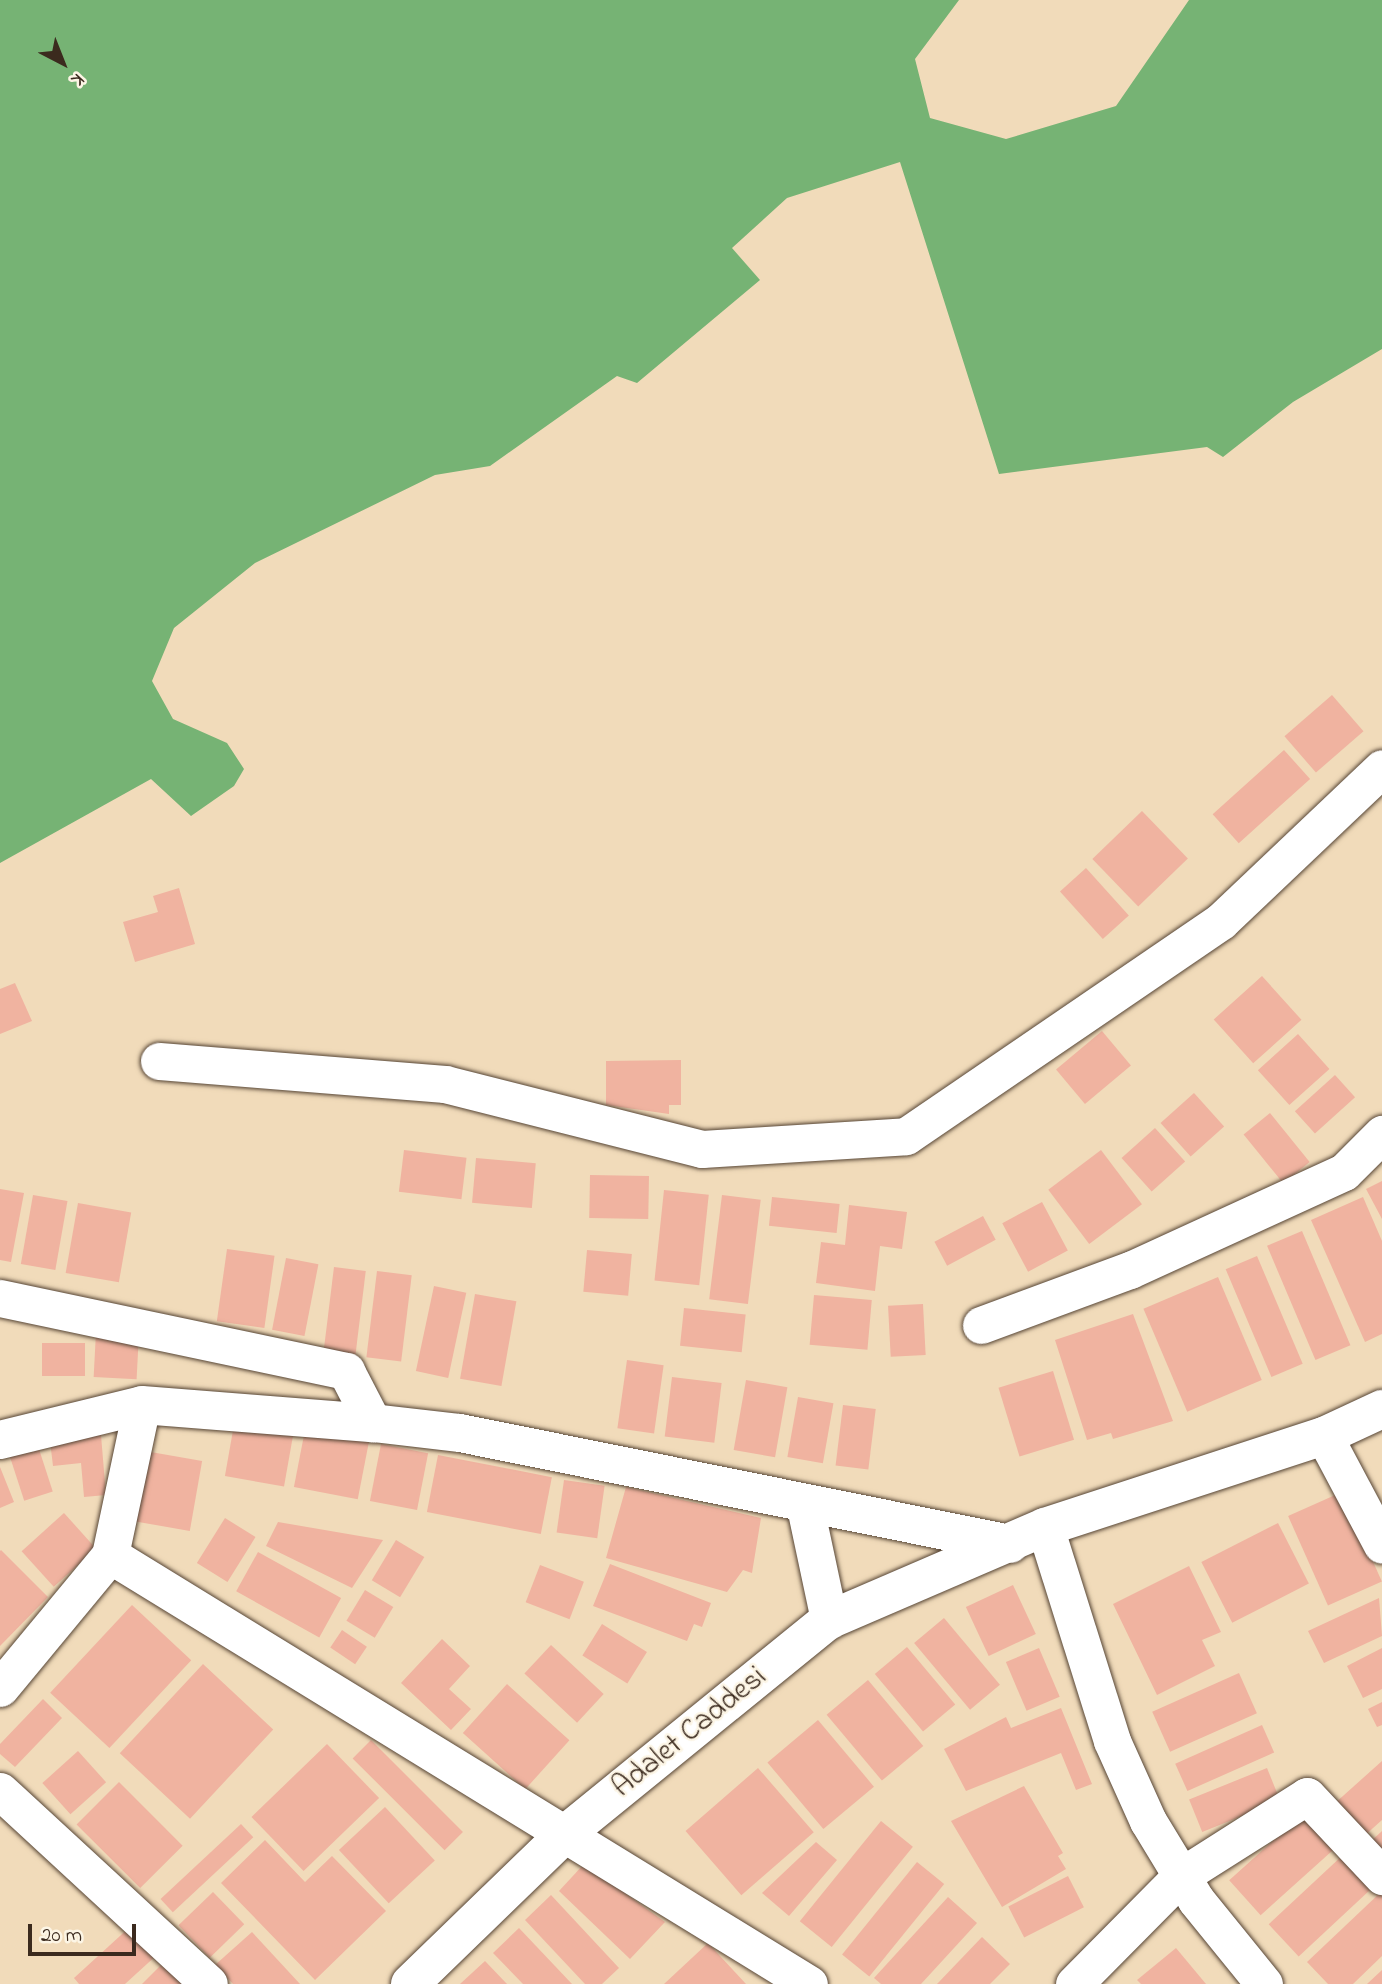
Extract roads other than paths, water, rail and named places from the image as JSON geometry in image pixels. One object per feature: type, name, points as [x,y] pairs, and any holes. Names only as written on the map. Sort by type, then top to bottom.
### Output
[{"type":"street","points":[[159,1061],[445,1084],[702,1149],[906,1136],[1221,921],[1382,768]]},
{"type":"street","points":[[981,1325],[1130,1270],[1344,1172],[1382,1134]]},
{"type":"street","points":[[0,1298],[346,1371],[373,1423]]},
{"type":"street","points":[[0,1688],[110,1555],[142,1405]]},
{"type":"street","points":[[0,1440],[142,1405],[373,1423],[460,1433],[1010,1544]]},
{"type":"street","name":"Adalet Caddesi","points":[[410,1984],[565,1835],[829,1620],[1045,1527],[1324,1436],[1382,1409]]},
{"type":"street","points":[[1324,1436],[1382,1545]]},
{"type":"street","points":[[804,1502],[829,1620]]},
{"type":"street","points":[[1045,1527],[1112,1741],[1181,1876],[1264,1984]]},
{"type":"street","points":[[110,1555],[809,1984]]},
{"type":"street","points":[[0,1791],[209,1984]]},
{"type":"street","points":[[1074,1984],[1181,1876],[1307,1796],[1382,1876]]}]
